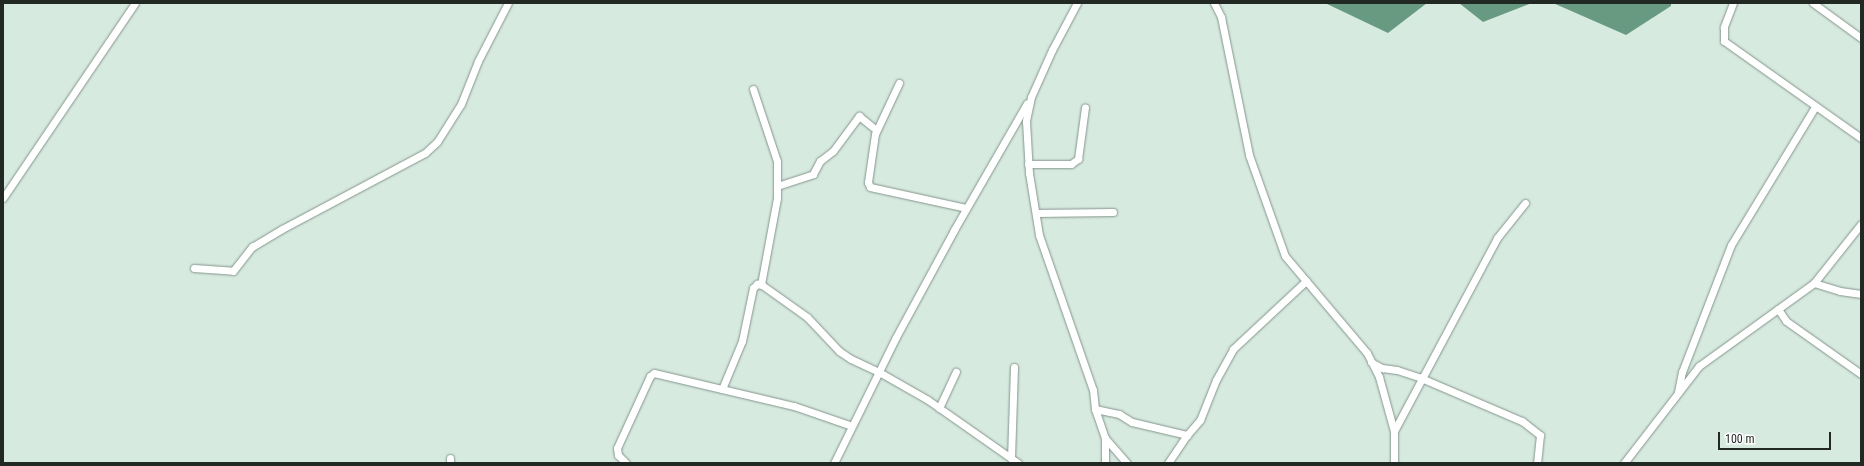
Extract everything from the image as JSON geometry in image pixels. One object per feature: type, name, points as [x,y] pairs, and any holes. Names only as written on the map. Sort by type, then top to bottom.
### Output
[{"type":"street","points":[[3,198],[135,3]]},
{"type":"street","points":[[194,268],[232,271],[252,247],[282,228],[425,153],[438,142],[461,104],[478,61],[508,3]]},
{"type":"street","points":[[834,463],[879,372],[966,208],[1031,97],[1052,50],[1077,3]]},
{"type":"street","points":[[1214,3],[1221,17],[1249,155],[1285,256],[1367,353],[1379,377],[1394,431],[1394,463]]},
{"type":"street","points":[[1733,3],[1724,27],[1724,41],[1743,53],[1815,107],[1861,138]]},
{"type":"street","points":[[1813,3],[1861,38]]},
{"type":"street","points":[[899,83],[876,130],[870,160],[870,187],[966,208]]},
{"type":"street","points":[[753,89],[777,161],[777,186],[760,284]]},
{"type":"street","points":[[1031,97],[1026,121],[1028,164],[1039,235],[1093,390],[1095,409],[1105,438],[1105,463]]},
{"type":"street","points":[[1028,164],[1071,164],[1078,159],[1085,107]]},
{"type":"street","points":[[1677,396],[1682,372],[1731,245],[1815,107]]},
{"type":"street","points":[[777,186],[813,174],[820,161],[833,151],[859,116],[876,130]]},
{"type":"street","points":[[1394,431],[1421,378],[1479,276],[1497,238],[1525,203]]},
{"type":"street","points":[[1036,213],[1113,212]]},
{"type":"street","points":[[1624,463],[1699,366],[1814,282],[1861,224]]},
{"type":"street","points":[[1168,463],[1187,435],[1200,420],[1216,380],[1233,349],[1306,281]]},
{"type":"street","points":[[1814,282],[1840,291],[1861,294]]},
{"type":"street","points":[[722,389],[742,341],[753,288],[757,284],[760,284]]},
{"type":"street","points":[[760,284],[807,318],[839,351],[851,359],[879,372],[939,408],[1018,463]]},
{"type":"street","points":[[1778,309],[1786,321],[1861,374]]},
{"type":"street","points":[[1371,362],[1382,368],[1397,370],[1421,378],[1522,421],[1537,431],[1540,435],[1537,463]]},
{"type":"street","points":[[1011,458],[1014,367]]},
{"type":"street","points":[[626,463],[618,455],[617,448],[650,376],[654,372],[824,415],[852,426]]},
{"type":"street","points":[[939,408],[956,372]]},
{"type":"street","points":[[1095,409],[1118,414],[1132,422],[1187,435]]},
{"type":"street","points":[[1105,438],[1127,463]]},
{"type":"shaded area","points":[[1325,3],[1427,3],[1388,33]]},
{"type":"shaded area","points":[[1459,3],[1532,3],[1483,22]]},
{"type":"shaded area","points":[[1553,3],[1671,3],[1671,6],[1626,35]]}]
